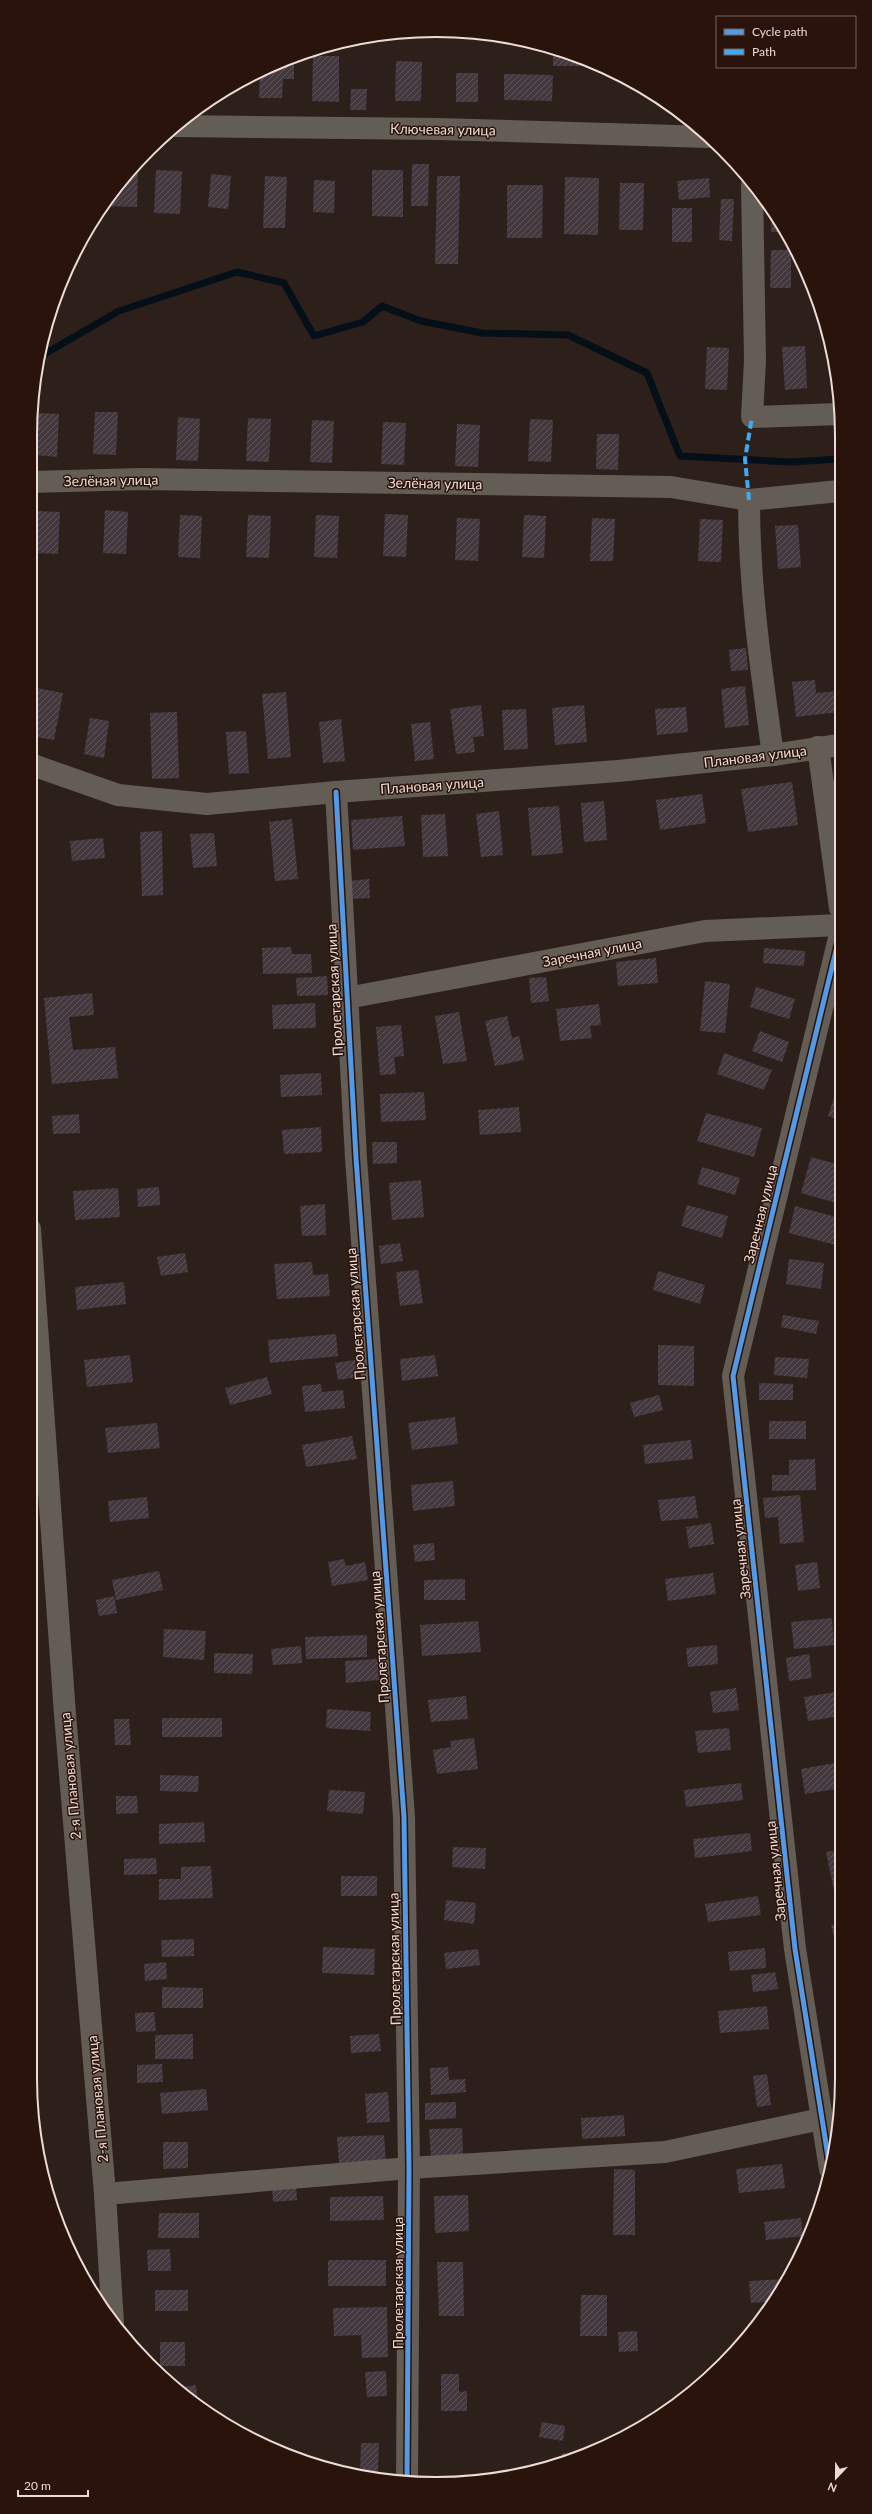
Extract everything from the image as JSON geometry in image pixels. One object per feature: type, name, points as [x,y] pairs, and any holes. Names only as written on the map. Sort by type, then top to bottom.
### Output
[{"type":"street","name":"Ключевая улица","points":[[185,126],[439,129],[700,137]]},
{"type":"street","points":[[752,192],[755,362],[752,417],[834,414]]},
{"type":"street","name":"Зелёная улица","points":[[37,482],[142,479],[672,487],[749,500],[835,491]]},
{"type":"street","points":[[749,500],[749,554],[758,650],[773,755]]},
{"type":"street","name":"Плановая улица","points":[[37,766],[118,795],[207,804],[336,792],[618,772],[773,755],[835,745]]},
{"type":"street","points":[[818,747],[835,871]]},
{"type":"street","name":"Пролетарская улица","points":[[336,792],[356,1166],[404,1817],[409,2168],[407,2476]]},
{"type":"street","name":"Заречная улица","points":[[347,998],[705,931],[835,925]]},
{"type":"street","name":"Заречная улица","points":[[827,2154],[795,1949],[733,1376],[835,955]]},
{"type":"street","name":"2-я Плановая улица","points":[[37,1326],[65,1714],[105,2194],[113,2313]]},
{"type":"street","points":[[105,2194],[409,2168],[665,2152],[821,2119]]},
{"type":"building","points":[[553,55],[586,66],[553,66]]},
{"type":"building","points":[[339,56],[339,102],[312,101],[313,57]]},
{"type":"building","points":[[396,61],[422,62],[421,101],[395,101]]},
{"type":"building","points":[[294,63],[294,79],[283,79],[282,98],[259,98],[260,78]]},
{"type":"building","points":[[456,73],[478,73],[478,102],[456,102]]},
{"type":"building","points":[[504,74],[553,75],[552,101],[504,100]]},
{"type":"building","points":[[351,89],[367,89],[366,110],[350,110]]},
{"type":"building","points":[[412,164],[429,164],[428,206],[411,206]]},
{"type":"building","points":[[156,170],[182,171],[180,214],[154,213]]},
{"type":"building","points":[[372,170],[403,170],[403,217],[372,216]]},
{"type":"building","points":[[138,171],[137,207],[110,206]]},
{"type":"building","points":[[211,174],[231,176],[228,209],[208,207]]},
{"type":"building","points":[[265,176],[287,177],[285,228],[263,228]]},
{"type":"building","points":[[437,176],[460,176],[458,264],[435,264]]},
{"type":"building","points":[[565,177],[599,178],[598,235],[564,234]]},
{"type":"building","points":[[709,178],[710,197],[679,200],[677,181]]},
{"type":"building","points":[[314,180],[335,181],[334,213],[313,212]]},
{"type":"building","points":[[620,183],[644,183],[643,230],[619,230]]},
{"type":"building","points":[[507,185],[543,185],[542,238],[507,238]]},
{"type":"building","points":[[721,199],[734,199],[732,241],[719,240]]},
{"type":"building","points":[[672,208],[692,208],[692,242],[672,242]]},
{"type":"building","points":[[772,220],[779,232],[771,232]]},
{"type":"building","points":[[771,250],[789,250],[791,254],[791,288],[770,288]]},
{"type":"building","points":[[805,346],[807,388],[785,390],[782,347]]},
{"type":"building","points":[[707,347],[729,348],[727,390],[705,389]]},
{"type":"building","points":[[95,412],[118,412],[116,455],[93,454]]},
{"type":"building","points":[[38,413],[59,414],[57,457],[37,455]]},
{"type":"building","points":[[178,417],[200,419],[198,461],[176,460]]},
{"type":"building","points":[[248,418],[271,419],[269,462],[246,461]]},
{"type":"building","points":[[530,419],[553,420],[551,462],[528,461]]},
{"type":"building","points":[[312,420],[334,421],[332,463],[310,462]]},
{"type":"building","points":[[383,422],[406,423],[404,465],[381,464]]},
{"type":"building","points":[[457,424],[480,425],[478,467],[455,466]]},
{"type":"building","points":[[597,434],[619,434],[618,470],[596,469]]},
{"type":"building","points":[[105,510],[128,512],[126,554],[103,553]]},
{"type":"building","points":[[37,511],[60,512],[58,554],[37,553]]},
{"type":"building","points":[[385,514],[408,515],[406,557],[383,556]]},
{"type":"building","points":[[180,515],[202,516],[200,558],[178,557]]},
{"type":"building","points":[[248,515],[271,516],[269,558],[246,557]]},
{"type":"building","points":[[316,515],[339,516],[337,558],[314,557]]},
{"type":"building","points":[[524,515],[546,516],[544,558],[522,557]]},
{"type":"building","points":[[457,518],[480,519],[478,561],[455,560]]},
{"type":"building","points":[[592,518],[615,519],[613,561],[590,561]]},
{"type":"building","points":[[700,519],[723,520],[721,562],[698,561]]},
{"type":"building","points":[[798,525],[801,567],[778,569],[775,526]]},
{"type":"building","points":[[746,648],[748,670],[731,671],[729,650]]},
{"type":"building","points":[[815,680],[816,693],[835,691],[835,712],[796,717],[792,682]]},
{"type":"building","points":[[745,686],[749,725],[725,728],[721,689]]},
{"type":"building","points":[[37,688],[63,693],[54,740],[37,737]]},
{"type":"building","points":[[286,692],[291,757],[268,759],[262,694]]},
{"type":"building","points":[[481,705],[484,736],[473,737],[475,752],[456,754],[450,709]]},
{"type":"building","points":[[584,705],[587,742],[555,745],[552,708]]},
{"type":"building","points":[[686,707],[688,732],[657,735],[655,709]]},
{"type":"building","points":[[526,709],[528,749],[504,750],[502,710]]},
{"type":"building","points":[[177,712],[179,778],[152,779],[150,713]]},
{"type":"building","points":[[90,718],[109,721],[104,758],[84,754]]},
{"type":"building","points":[[341,719],[345,761],[323,763],[319,722]]},
{"type":"building","points":[[430,722],[434,759],[415,761],[411,724]]},
{"type":"building","points":[[246,731],[249,773],[229,774],[226,732]]},
{"type":"building","points":[[792,782],[798,825],[748,832],[741,789]]},
{"type":"building","points":[[702,794],[706,823],[660,830],[656,800]]},
{"type":"building","points":[[604,801],[607,840],[584,842],[581,803]]},
{"type":"building","points":[[559,806],[563,853],[532,856],[528,808]]},
{"type":"building","points":[[499,811],[503,855],[481,857],[476,814]]},
{"type":"building","points":[[445,814],[448,856],[423,857],[421,815]]},
{"type":"building","points":[[402,816],[405,846],[353,850],[351,820]]},
{"type":"building","points":[[292,819],[298,879],[275,881],[269,822]]},
{"type":"building","points":[[162,831],[163,895],[142,896],[140,832]]},
{"type":"building","points":[[214,833],[217,866],[193,868],[190,834]]},
{"type":"building","points":[[103,838],[105,858],[72,861],[70,841]]},
{"type":"building","points":[[369,879],[370,898],[350,899],[349,881]]},
{"type":"building","points":[[291,947],[292,954],[311,954],[312,973],[263,974],[262,948]]},
{"type":"building","points":[[764,948],[805,951],[804,966],[763,963]]},
{"type":"building","points":[[656,958],[658,983],[618,986],[616,962]]},
{"type":"building","points":[[327,976],[328,995],[297,996],[296,978]]},
{"type":"building","points":[[546,977],[549,1001],[531,1003],[529,978]]},
{"type":"building","points":[[705,981],[730,984],[725,1033],[700,1031]]},
{"type":"building","points":[[756,987],[795,999],[789,1019],[750,1007]]},
{"type":"building","points":[[92,993],[94,1015],[69,1017],[73,1050],[115,1047],[118,1078],[52,1084],[44,998]]},
{"type":"building","points":[[315,1003],[316,1028],[273,1029],[272,1005]]},
{"type":"building","points":[[599,1004],[601,1025],[590,1026],[592,1038],[560,1041],[556,1009]]},
{"type":"building","points":[[459,1012],[467,1061],[443,1064],[435,1016]]},
{"type":"building","points":[[507,1016],[512,1038],[519,1036],[524,1060],[495,1066],[485,1021]]},
{"type":"building","points":[[401,1025],[404,1056],[394,1057],[396,1074],[380,1075],[376,1027]]},
{"type":"building","points":[[760,1031],[789,1042],[782,1062],[752,1051]]},
{"type":"building","points":[[724,1053],[772,1070],[764,1090],[717,1074]]},
{"type":"building","points":[[321,1073],[322,1095],[281,1097],[280,1075]]},
{"type":"building","points":[[424,1092],[426,1120],[381,1122],[380,1094]]},
{"type":"building","points":[[834,1097],[835,1097],[835,1118],[828,1116]]},
{"type":"building","points":[[519,1107],[521,1132],[480,1135],[478,1110]]},
{"type":"building","points":[[706,1113],[762,1128],[754,1157],[697,1141]]},
{"type":"building","points":[[79,1114],[80,1133],[53,1134],[52,1116]]},
{"type":"building","points":[[321,1127],[322,1152],[284,1154],[282,1130]]},
{"type":"building","points":[[372,1142],[397,1142],[397,1163],[373,1164]]},
{"type":"building","points":[[811,1157],[835,1164],[835,1203],[801,1193]]},
{"type":"building","points":[[702,1167],[740,1178],[735,1195],[697,1184]]},
{"type":"building","points":[[421,1180],[424,1217],[392,1220],[389,1183]]},
{"type":"building","points":[[159,1187],[160,1205],[138,1207],[137,1189]]},
{"type":"building","points":[[118,1188],[120,1217],[75,1220],[73,1191]]},
{"type":"building","points":[[325,1204],[326,1235],[302,1236],[300,1206]]},
{"type":"building","points":[[687,1205],[728,1216],[722,1238],[681,1226]]},
{"type":"building","points":[[795,1206],[835,1217],[835,1245],[789,1233]]},
{"type":"building","points":[[400,1243],[403,1261],[381,1264],[379,1246]]},
{"type":"building","points":[[185,1253],[188,1272],[161,1276],[157,1257]]},
{"type":"building","points":[[789,1259],[824,1263],[821,1289],[786,1284]]},
{"type":"building","points":[[312,1262],[313,1275],[328,1274],[330,1296],[277,1299],[274,1264]]},
{"type":"building","points":[[418,1270],[423,1303],[400,1306],[396,1272]]},
{"type":"building","points":[[658,1271],[705,1285],[700,1304],[653,1290]]},
{"type":"building","points":[[124,1282],[126,1304],[77,1310],[75,1287]]},
{"type":"building","points":[[783,1315],[819,1321],[816,1334],[781,1327]]},
{"type":"building","points":[[336,1334],[338,1356],[270,1363],[268,1340]]},
{"type":"building","points":[[658,1345],[694,1346],[694,1386],[658,1385]]},
{"type":"building","points":[[130,1355],[133,1382],[87,1387],[84,1360]]},
{"type":"building","points":[[435,1355],[438,1376],[402,1381],[400,1359]]},
{"type":"building","points":[[775,1357],[809,1359],[807,1378],[774,1375]]},
{"type":"building","points":[[355,1360],[357,1377],[338,1380],[335,1363]]},
{"type":"building","points":[[267,1377],[272,1394],[230,1405],[225,1388]]},
{"type":"building","points":[[759,1383],[793,1384],[793,1400],[759,1400]]},
{"type":"building","points":[[321,1384],[322,1392],[343,1390],[345,1408],[305,1412],[302,1386]]},
{"type":"building","points":[[659,1395],[663,1410],[634,1417],[630,1403]]},
{"type":"building","points":[[455,1417],[458,1444],[412,1450],[408,1423]]},
{"type":"building","points":[[769,1421],[806,1421],[806,1439],[769,1439]]},
{"type":"building","points":[[157,1423],[160,1448],[108,1453],[105,1428]]},
{"type":"building","points":[[352,1436],[357,1459],[306,1467],[302,1445]]},
{"type":"building","points":[[691,1440],[693,1459],[645,1464],[643,1445]]},
{"type":"building","points":[[815,1459],[816,1490],[772,1491],[772,1475],[789,1475],[789,1460]]},
{"type":"building","points":[[453,1481],[455,1506],[413,1511],[411,1485]]},
{"type":"building","points":[[800,1495],[804,1542],[780,1544],[778,1517],[765,1518],[763,1498]]},
{"type":"building","points":[[695,1496],[698,1518],[661,1521],[658,1500]]},
{"type":"building","points":[[147,1497],[149,1518],[110,1522],[108,1501]]},
{"type":"building","points":[[711,1523],[714,1544],[689,1548],[686,1527]]},
{"type":"building","points":[[434,1543],[435,1560],[415,1562],[413,1545]]},
{"type":"building","points":[[344,1559],[346,1566],[365,1562],[368,1580],[332,1586],[328,1562]]},
{"type":"building","points":[[817,1562],[820,1588],[798,1591],[795,1565]]},
{"type":"building","points":[[159,1571],[163,1590],[116,1600],[112,1580]]},
{"type":"building","points":[[713,1573],[716,1594],[668,1601],[665,1579]]},
{"type":"building","points":[[465,1579],[465,1600],[424,1600],[424,1580]]},
{"type":"building","points":[[114,1596],[117,1613],[99,1616],[96,1600]]},
{"type":"building","points":[[832,1618],[834,1645],[794,1649],[791,1622]]},
{"type":"building","points":[[478,1621],[481,1652],[422,1656],[420,1625]]},
{"type":"building","points":[[164,1629],[206,1631],[204,1660],[163,1657]]},
{"type":"building","points":[[367,1635],[367,1657],[306,1659],[305,1637]]},
{"type":"building","points":[[717,1645],[718,1664],[688,1667],[686,1648]]},
{"type":"building","points":[[301,1646],[302,1663],[273,1665],[271,1649]]},
{"type":"building","points":[[214,1653],[253,1654],[252,1674],[214,1673]]},
{"type":"building","points":[[809,1654],[812,1678],[789,1681],[786,1658]]},
{"type":"building","points":[[378,1659],[379,1680],[346,1683],[345,1661]]},
{"type":"building","points":[[736,1688],[739,1710],[713,1713],[710,1692]]},
{"type":"building","points":[[835,1692],[835,1717],[808,1721],[804,1697]]},
{"type":"building","points":[[466,1696],[468,1719],[431,1722],[428,1700]]},
{"type":"building","points":[[327,1709],[371,1712],[370,1731],[326,1728]]},
{"type":"building","points":[[162,1718],[222,1718],[222,1737],[162,1737]]},
{"type":"building","points":[[114,1719],[129,1719],[131,1745],[115,1745]]},
{"type":"building","points":[[729,1728],[731,1750],[698,1753],[695,1731]]},
{"type":"building","points":[[474,1738],[478,1769],[437,1774],[433,1750],[451,1747],[450,1741]]},
{"type":"building","points":[[835,1763],[835,1789],[805,1794],[801,1769]]},
{"type":"building","points":[[160,1775],[199,1776],[198,1792],[160,1791]]},
{"type":"building","points":[[741,1783],[743,1800],[686,1807],[684,1790]]},
{"type":"building","points":[[329,1790],[365,1792],[363,1814],[327,1811]]},
{"type":"building","points":[[116,1796],[137,1796],[138,1813],[116,1814]]},
{"type":"building","points":[[204,1822],[205,1842],[159,1844],[159,1824]]},
{"type":"building","points":[[750,1833],[752,1851],[695,1858],[693,1839]]},
{"type":"building","points":[[453,1847],[486,1848],[485,1869],[452,1867]]},
{"type":"building","points":[[835,1850],[834,1891],[826,1852]]},
{"type":"building","points":[[156,1858],[157,1874],[124,1875],[124,1859]]},
{"type":"building","points":[[211,1866],[213,1898],[159,1900],[159,1879],[181,1879],[181,1867]]},
{"type":"building","points":[[341,1876],[377,1876],[377,1896],[341,1896]]},
{"type":"building","points":[[758,1896],[761,1915],[708,1922],[705,1904]]},
{"type":"building","points":[[446,1900],[476,1903],[474,1924],[444,1920]]},
{"type":"building","points":[[835,1924],[835,1942],[831,1925]]},
{"type":"building","points":[[194,1939],[194,1956],[162,1957],[161,1940]]},
{"type":"building","points":[[323,1947],[375,1949],[374,1975],[322,1973]]},
{"type":"building","points":[[765,1948],[766,1968],[730,1971],[728,1952]]},
{"type":"building","points":[[478,1949],[480,1965],[446,1969],[444,1953]]},
{"type":"building","points":[[166,1962],[167,1979],[145,1981],[144,1964]]},
{"type":"building","points":[[775,1972],[778,1989],[753,1992],[751,1975]]},
{"type":"building","points":[[162,1987],[203,1988],[203,2008],[162,2008]]},
{"type":"building","points":[[767,2006],[769,2029],[720,2033],[718,2011]]},
{"type":"building","points":[[154,2012],[156,2031],[136,2032],[135,2013]]},
{"type":"building","points":[[193,2034],[193,2059],[155,2059],[155,2035]]},
{"type":"building","points":[[379,2034],[381,2051],[351,2053],[350,2036]]},
{"type":"building","points":[[162,2064],[163,2082],[137,2083],[137,2065]]},
{"type":"building","points":[[448,2067],[449,2080],[465,2079],[466,2092],[431,2095],[430,2068]]},
{"type":"building","points":[[767,2074],[771,2105],[757,2107],[753,2076]]},
{"type":"building","points":[[206,2089],[208,2110],[162,2114],[160,2093]]},
{"type":"building","points":[[388,2092],[390,2122],[367,2123],[365,2094]]},
{"type":"building","points":[[456,2102],[456,2118],[425,2120],[425,2103]]},
{"type":"building","points":[[624,2115],[625,2136],[582,2139],[581,2118]]},
{"type":"building","points":[[462,2128],[463,2155],[431,2157],[429,2129]]},
{"type":"building","points":[[384,2135],[386,2161],[339,2163],[337,2137]]},
{"type":"building","points":[[163,2142],[188,2142],[188,2168],[163,2169]]},
{"type":"building","points":[[782,2164],[785,2188],[739,2193],[736,2169]]},
{"type":"building","points":[[614,2169],[635,2170],[635,2235],[613,2235]]},
{"type":"building","points":[[296,2186],[297,2200],[273,2202],[272,2188]]},
{"type":"building","points":[[468,2195],[469,2231],[435,2233],[434,2196]]},
{"type":"building","points":[[383,2196],[384,2220],[330,2221],[330,2197]]},
{"type":"building","points":[[159,2213],[199,2213],[199,2238],[158,2238]]},
{"type":"building","points":[[801,2218],[803,2235],[766,2240],[764,2222]]},
{"type":"building","points":[[170,2249],[171,2271],[148,2271],[147,2250]]},
{"type":"building","points":[[328,2260],[386,2260],[386,2286],[328,2286]]},
{"type":"building","points":[[437,2262],[463,2262],[464,2316],[439,2316]]},
{"type":"building","points":[[781,2279],[767,2302],[751,2303],[749,2281]]},
{"type":"building","points":[[155,2290],[188,2290],[188,2311],[155,2311]]},
{"type":"building","points":[[581,2295],[607,2295],[607,2336],[580,2336]]},
{"type":"building","points":[[387,2307],[388,2357],[362,2358],[361,2335],[334,2336],[333,2308]]},
{"type":"building","points":[[637,2331],[638,2351],[619,2352],[618,2332]]},
{"type":"building","points":[[160,2342],[185,2342],[185,2366],[160,2366]]},
{"type":"building","points":[[386,2371],[387,2396],[367,2397],[365,2372]]},
{"type":"building","points":[[441,2374],[459,2374],[459,2392],[467,2391],[467,2411],[441,2411]]},
{"type":"building","points":[[196,2385],[197,2398],[193,2395],[183,2387]]},
{"type":"building","points":[[542,2422],[565,2426],[563,2441],[539,2437]]},
{"type":"building","points":[[361,2443],[379,2443],[378,2473],[360,2469]]},
{"type":"building","points":[[562,2453],[570,2454],[564,2456],[562,2457]]},
{"type":"waterway","points":[[46,353],[119,311],[237,272],[284,283],[314,336],[363,322],[382,306],[421,321],[482,333],[568,335],[647,373],[680,456],[792,462],[835,459]]},
{"type":"marked path","points":[[749,500],[745,459],[752,417]]},
{"type":"cycle path","points":[[336,792],[356,1158],[404,1817],[409,2168],[407,2476]]},
{"type":"cycle path","points":[[828,2153],[795,1949],[733,1376],[835,955]]}]
